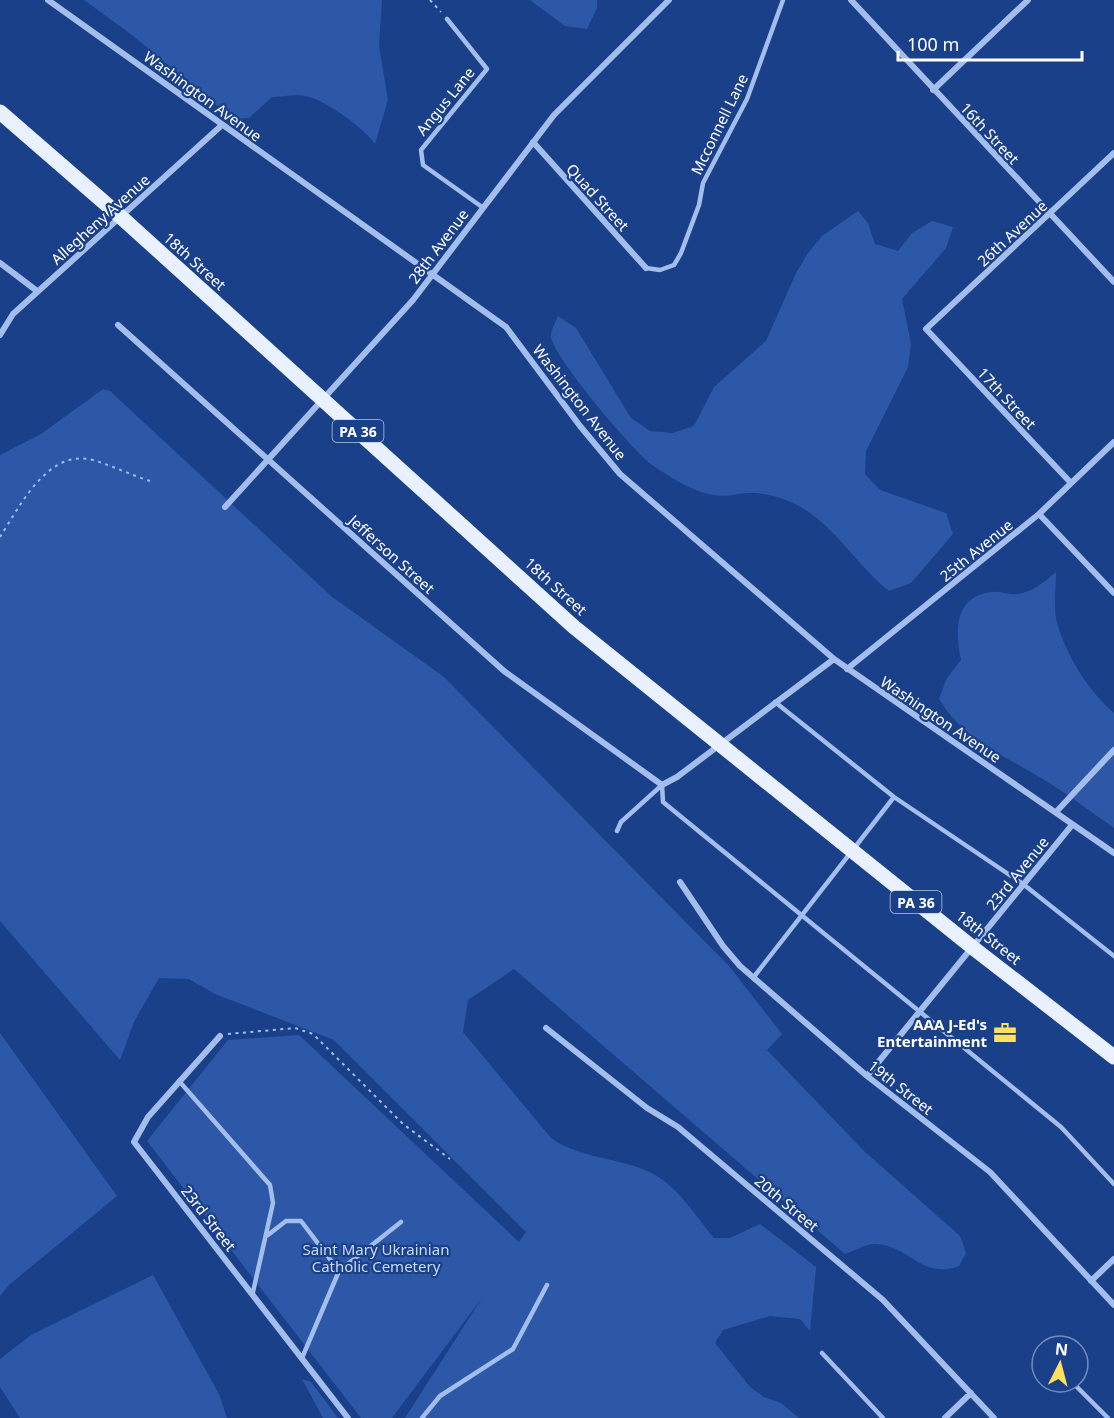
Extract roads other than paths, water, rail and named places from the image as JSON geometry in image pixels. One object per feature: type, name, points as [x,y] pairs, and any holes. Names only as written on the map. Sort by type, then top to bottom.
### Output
[{"type":"main road","name":"18th Street","points":[[0,112],[121,218],[574,627],[972,947],[1114,1057]]},
{"type":"street","name":"Washington Avenue","points":[[48,0],[506,327],[580,426],[621,474],[834,659],[1114,853]]},
{"type":"street","name":"28th Avenue","points":[[225,507],[412,300],[533,142],[577,91],[669,0]]},
{"type":"street","name":"16th Street","points":[[851,0],[1114,282]]},
{"type":"street","points":[[933,90],[1028,0]]},
{"type":"street","name":"Allegheny Avenue","points":[[0,335],[13,314],[37,291],[222,125]]},
{"type":"street","name":"Quad Street","points":[[533,142],[646,268]]},
{"type":"street","name":"26th Avenue","points":[[926,329],[1114,153]]},
{"type":"street","points":[[0,263],[37,291]]},
{"type":"street","name":"Jefferson Street","points":[[118,325],[504,671],[662,785]]},
{"type":"street","name":"17th Street","points":[[926,329],[1071,483]]},
{"type":"street","name":"25th Avenue","points":[[847,669],[1039,514],[1114,442]]},
{"type":"street","points":[[1039,514],[1114,593]]},
{"type":"street","points":[[662,785],[834,659]]},
{"type":"street","points":[[1056,811],[1114,750]]},
{"type":"street","name":"23rd Avenue","points":[[867,1076],[1072,825]]},
{"type":"street","name":"19th Street","points":[[680,882],[723,946],[753,978],[867,1076],[990,1172],[1114,1305]]},
{"type":"street","name":"20th Street","points":[[546,1028],[647,1108],[678,1127],[883,1299],[994,1418]]},
{"type":"street","name":"23rd Street","points":[[220,1036],[148,1118],[134,1142],[253,1292],[348,1418]]},
{"type":"street","points":[[1091,1281],[1114,1259]]},
{"type":"street","points":[[945,1418],[971,1393]]},
{"type":"lane","name":"Mcconnell Lane","points":[[646,268],[660,270],[674,265],[681,253],[703,183],[747,99],[783,0]]},
{"type":"lane","name":"Angus Lane","points":[[447,19],[487,69],[421,150],[423,165],[482,207]]},
{"type":"lane","points":[[775,702],[894,796],[1023,884],[1114,956]]},
{"type":"lane","points":[[617,831],[621,822],[662,785]]},
{"type":"lane","points":[[662,785],[663,802],[1061,1126],[1114,1184]]},
{"type":"lane","points":[[753,978],[894,796]]},
{"type":"lane","points":[[179,1081],[270,1185],[273,1203],[268,1235],[253,1292]]},
{"type":"lane","points":[[268,1235],[286,1221],[301,1221],[339,1271]]},
{"type":"lane","points":[[302,1358],[339,1271],[401,1222]]},
{"type":"lane","points":[[422,1418],[440,1396],[513,1349],[547,1286]]},
{"type":"lane","points":[[822,1353],[883,1418]]},
{"type":"lane","points":[[1084,1394],[1108,1418]]},
{"type":"place","name":"AAA J-Ed's Entertainment","points":[[1005,1033]]},
{"type":"park label","name":"Saint Mary Ukrainian Catholic Cemetery","points":[[376,1258]]}]
